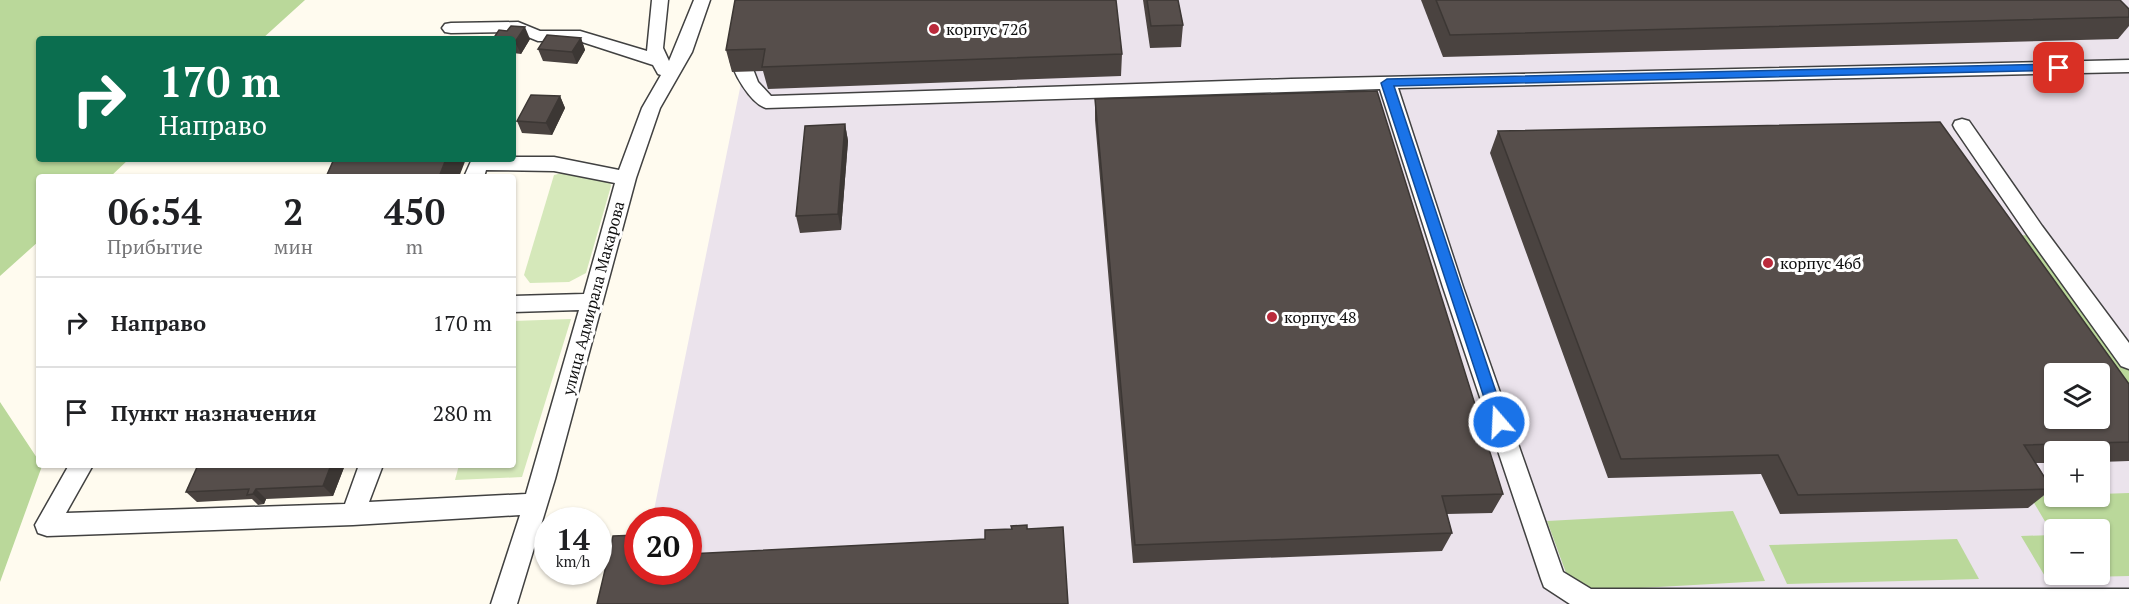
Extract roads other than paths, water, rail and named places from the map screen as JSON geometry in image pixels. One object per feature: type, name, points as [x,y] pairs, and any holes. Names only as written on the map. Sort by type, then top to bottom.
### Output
[{"type":"street","points":[[660,0],[654,48],[664,70]]},
{"type":"street","name":"улица Адмирала Макарова","points":[[504,604],[535,504],[626,178],[664,70],[683,52],[702,0]]},
{"type":"street","points":[[751,0],[739,56],[750,84],[766,102],[1387,83],[2129,66]]},
{"type":"street","points":[[451,28],[518,27],[538,36],[580,36],[664,70]]},
{"type":"street","points":[[1387,83],[1453,287],[1553,579],[1587,601],[2129,601]]},
{"type":"street","points":[[1962,125],[2035,231],[2129,360]]},
{"type":"street","points":[[475,174],[479,163],[554,164],[626,178]]},
{"type":"street","points":[[516,304],[592,302]]},
{"type":"street","points":[[79,468],[47,525],[353,514],[535,504]]},
{"type":"street","points":[[353,514],[370,468]]},
{"type":"place","name":"корпус 72б","points":[[934,29]]},
{"type":"place","name":"корпус 46б","points":[[1768,263]]},
{"type":"place","name":"корпус 48","points":[[1272,317]]}]
